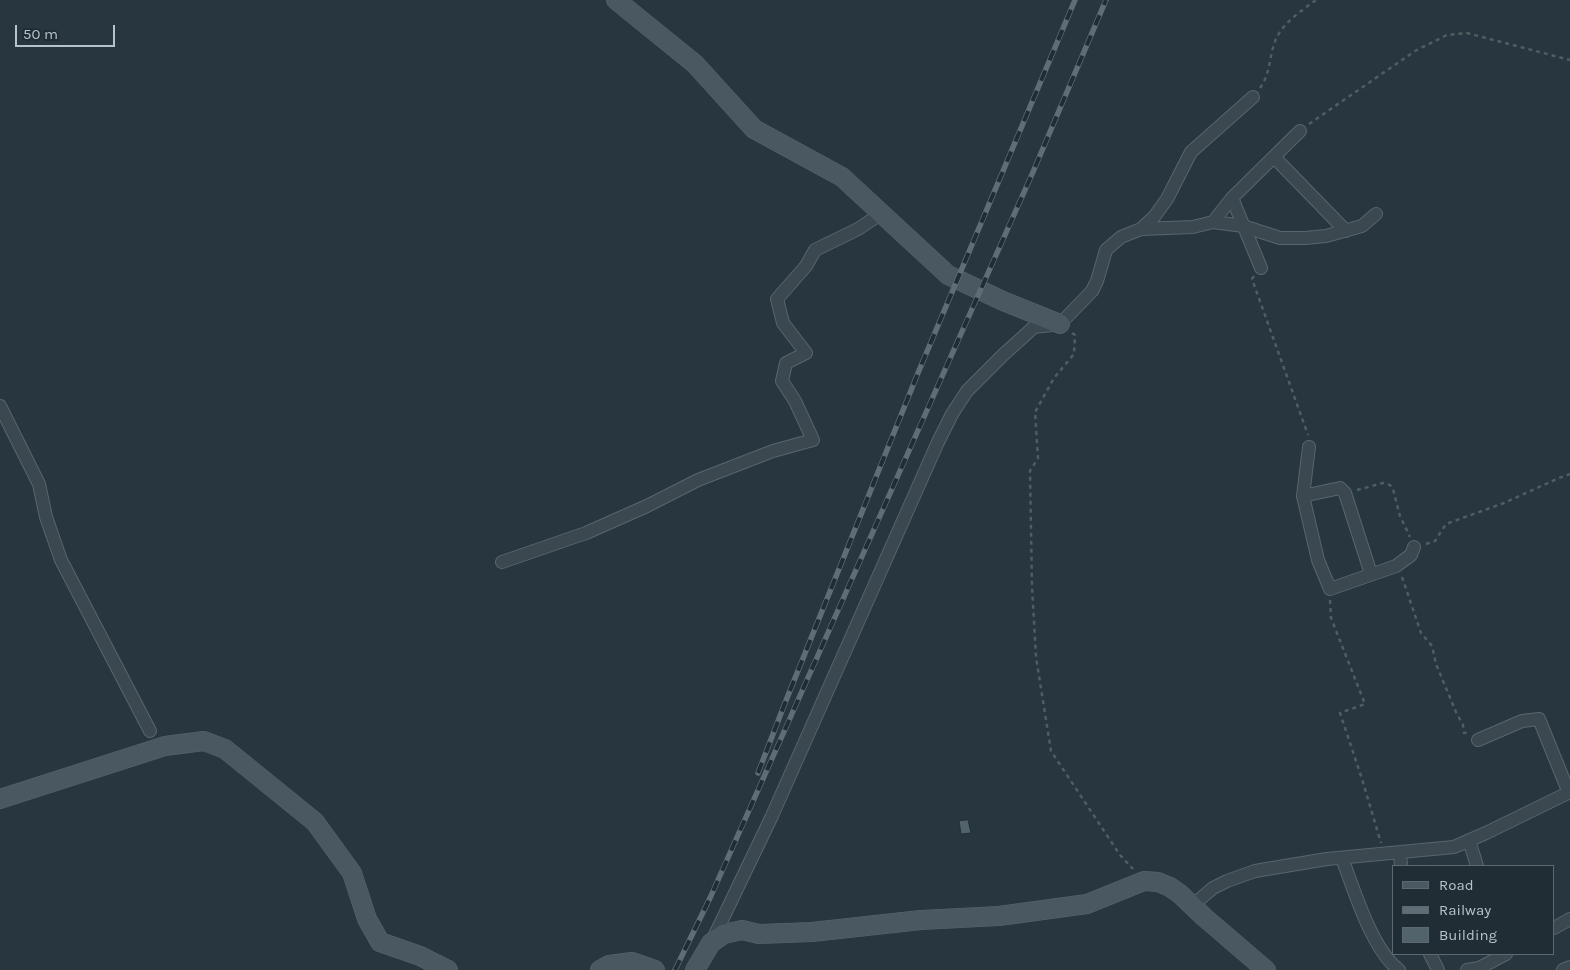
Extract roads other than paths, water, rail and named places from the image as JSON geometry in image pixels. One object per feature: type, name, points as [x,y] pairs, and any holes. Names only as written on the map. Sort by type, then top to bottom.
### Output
[{"type":"street","points":[[616,0],[695,64],[754,129],[842,176],[948,275],[1003,302],[1060,324]]},
{"type":"street","points":[[1141,229],[1154,217],[1167,199],[1191,152],[1253,97]]},
{"type":"street","points":[[1213,222],[1232,198],[1300,131]]},
{"type":"street","points":[[1274,157],[1346,230]]},
{"type":"street","points":[[1232,198],[1261,268]]},
{"type":"street","points":[[502,562],[586,533],[647,506],[698,480],[773,451],[813,440],[795,401],[782,381],[786,363],[806,353],[784,323],[777,299],[806,266],[815,250],[858,229],[882,213]]},
{"type":"street","points":[[696,970],[711,943],[775,809],[952,414],[967,391],[1002,354],[1034,326],[1060,324],[1092,291],[1097,281],[1106,250],[1121,237],[1141,229],[1193,227],[1213,222],[1243,226],[1280,238],[1305,238],[1326,236],[1362,226],[1376,214]]},
{"type":"street","points":[[0,406],[39,484],[46,517],[61,560],[158,749]]},
{"type":"street","points":[[1309,447],[1303,496],[1318,560],[1330,589],[1396,566],[1411,555],[1414,547]]},
{"type":"street","points":[[1303,496],[1340,488],[1345,493],[1371,574]]},
{"type":"street","points":[[1193,905],[1213,888],[1226,881],[1255,871],[1342,858],[1454,847],[1570,792],[1539,719],[1522,721],[1475,736]]},
{"type":"street","points":[[0,799],[158,749],[204,741],[225,749],[315,822],[352,873],[367,919],[380,942],[420,956],[448,970]]},
{"type":"street","points":[[1469,840],[1477,865]]},
{"type":"street","points":[[1400,852],[1401,865]]},
{"type":"street","points":[[1342,858],[1363,916],[1377,941],[1393,965],[1399,970]]},
{"type":"street","points":[[711,943],[724,934],[742,930],[760,934],[812,932],[920,920],[999,916],[1086,904],[1144,882],[1158,882],[1180,894],[1266,970]]},
{"type":"street","points":[[1555,927],[1570,919]]},
{"type":"street","points":[[1430,955],[1438,970]]},
{"type":"street","points":[[1468,970],[1479,968],[1502,955]]},
{"type":"street","points":[[600,970],[610,965],[632,962],[655,970]]},
{"type":"street","points":[[1563,970],[1570,967]]},
{"type":"railway","points":[[758,773],[918,373],[1075,0]]},
{"type":"railway","points":[[675,970],[710,898],[1033,172],[1106,0]]}]
